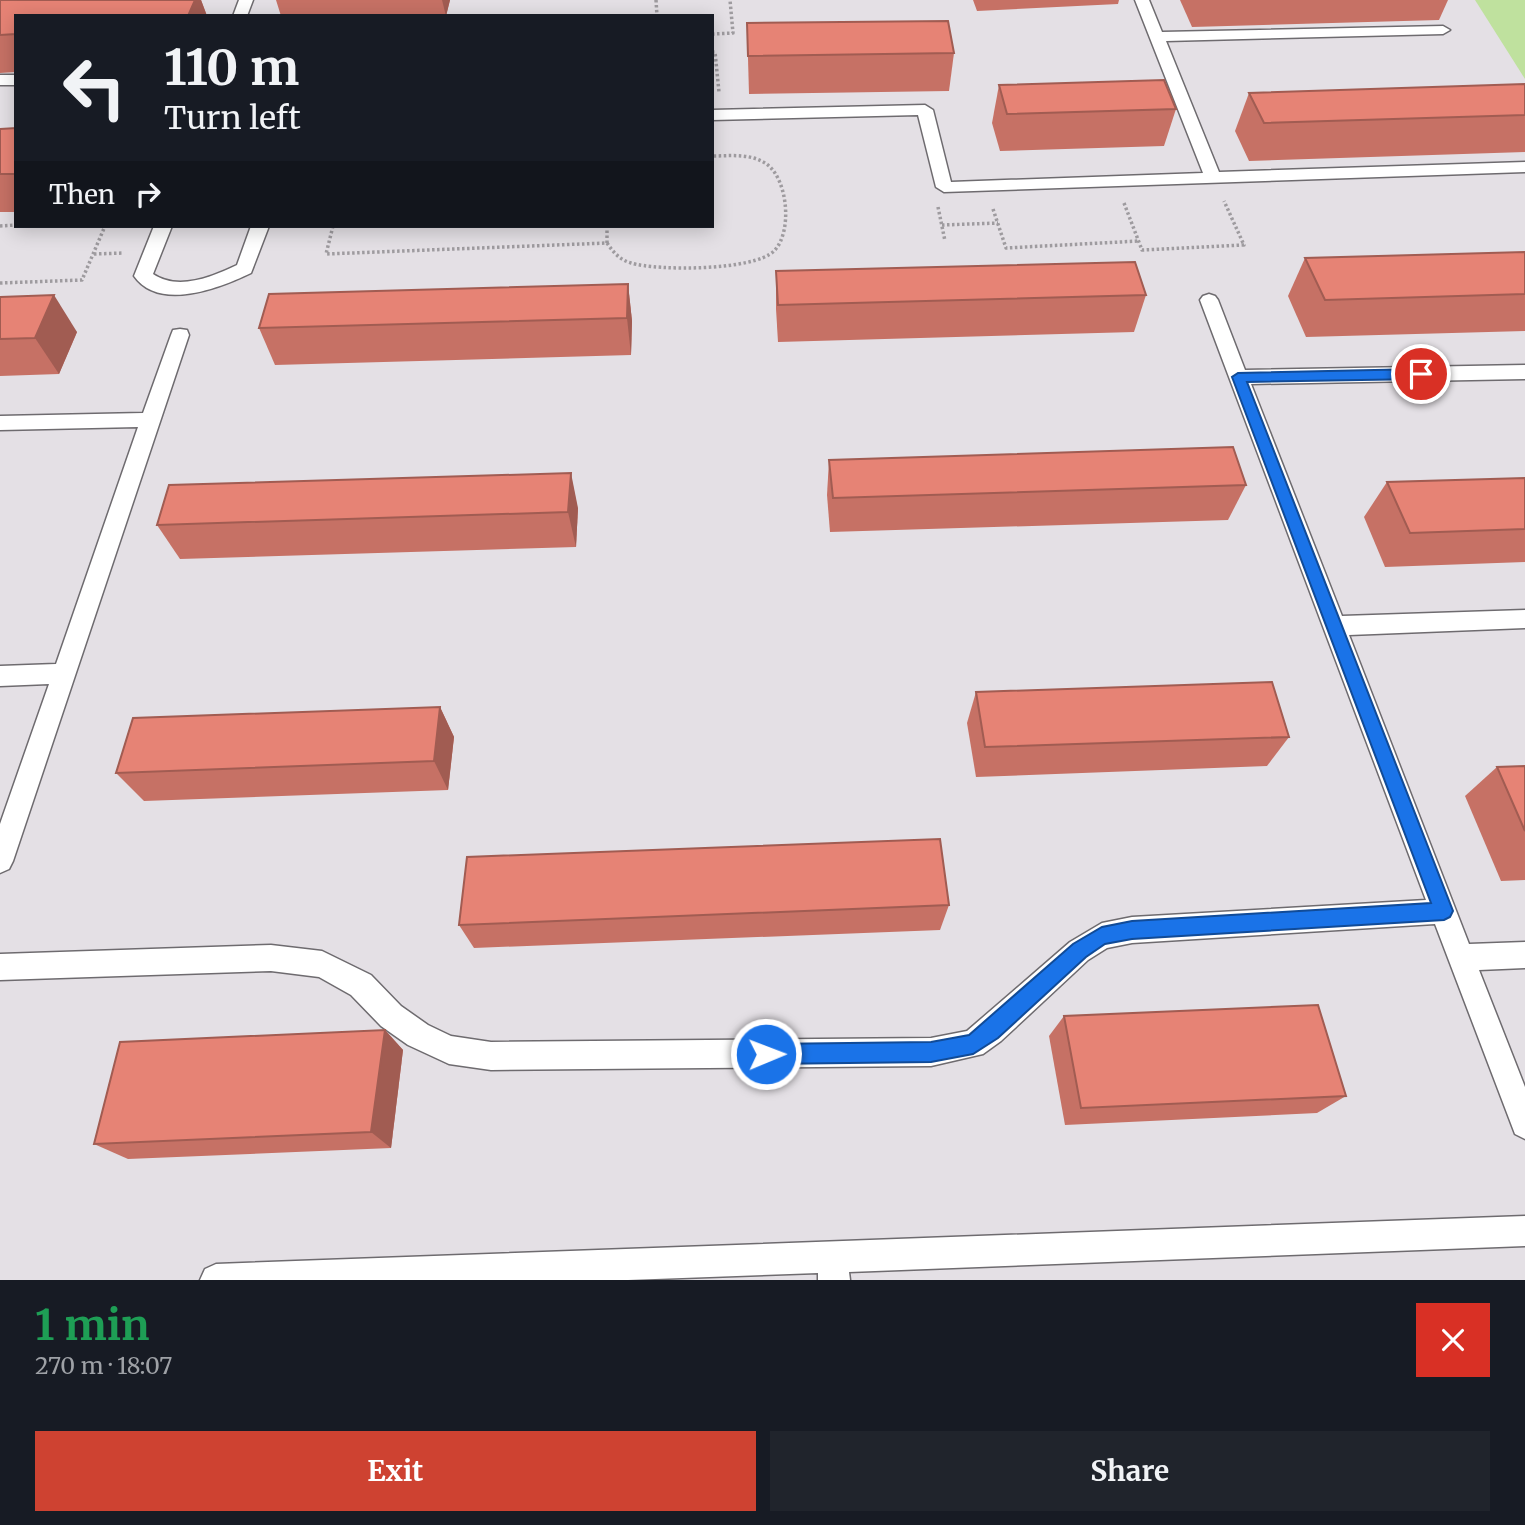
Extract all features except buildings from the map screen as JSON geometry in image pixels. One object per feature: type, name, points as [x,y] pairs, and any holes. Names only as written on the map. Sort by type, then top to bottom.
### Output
[{"type":"lane","points":[[1142,0],[1213,178]]},
{"type":"lane","points":[[1156,37],[1443,30]]},
{"type":"lane","points":[[714,115],[925,110],[944,187],[1525,167]]},
{"type":"lane","points":[[162,228],[143,276],[160,287],[199,286],[226,278],[245,268],[259,228]]},
{"type":"lane","points":[[1209,300],[1525,1124]]},
{"type":"lane","points":[[0,860],[180,335]]},
{"type":"lane","points":[[1238,377],[1525,372]]},
{"type":"lane","points":[[0,423],[151,420]]},
{"type":"lane","points":[[1334,626],[1525,619]]},
{"type":"lane","points":[[0,676],[64,674]]},
{"type":"lane","points":[[0,967],[271,958],[322,964],[361,985],[391,1016],[418,1035],[449,1050],[491,1056],[931,1052],[973,1044],[1079,951],[1102,936],[1132,930],[1444,911]]},
{"type":"lane","points":[[1461,957],[1525,955]]},
{"type":"lane","points":[[216,1280],[834,1268],[1525,1231]]},
{"type":"path","points":[[714,34],[733,33],[730,0]]},
{"type":"path","points":[[714,52],[719,93],[714,93]]},
{"type":"path","points":[[607,228],[607,243],[615,256],[633,264],[656,267],[750,262],[773,252],[783,240],[785,226],[781,180],[769,166],[750,156],[714,156]]},
{"type":"path","points":[[1115,181],[1142,250],[1244,245],[1213,178]]},
{"type":"path","points":[[986,186],[1006,248],[1139,241]]},
{"type":"path","points":[[942,225],[998,223]]},
{"type":"path","points":[[0,283],[82,280],[104,228]]},
{"type":"path","points":[[332,228],[326,254],[607,243]]},
{"type":"green space","points":[[1475,0],[1525,0],[1525,79]]},
{"type":"route","points":[[766,1054],[931,1052],[973,1044],[1079,951],[1102,936],[1132,930],[1444,911],[1238,377],[1421,374]]}]
